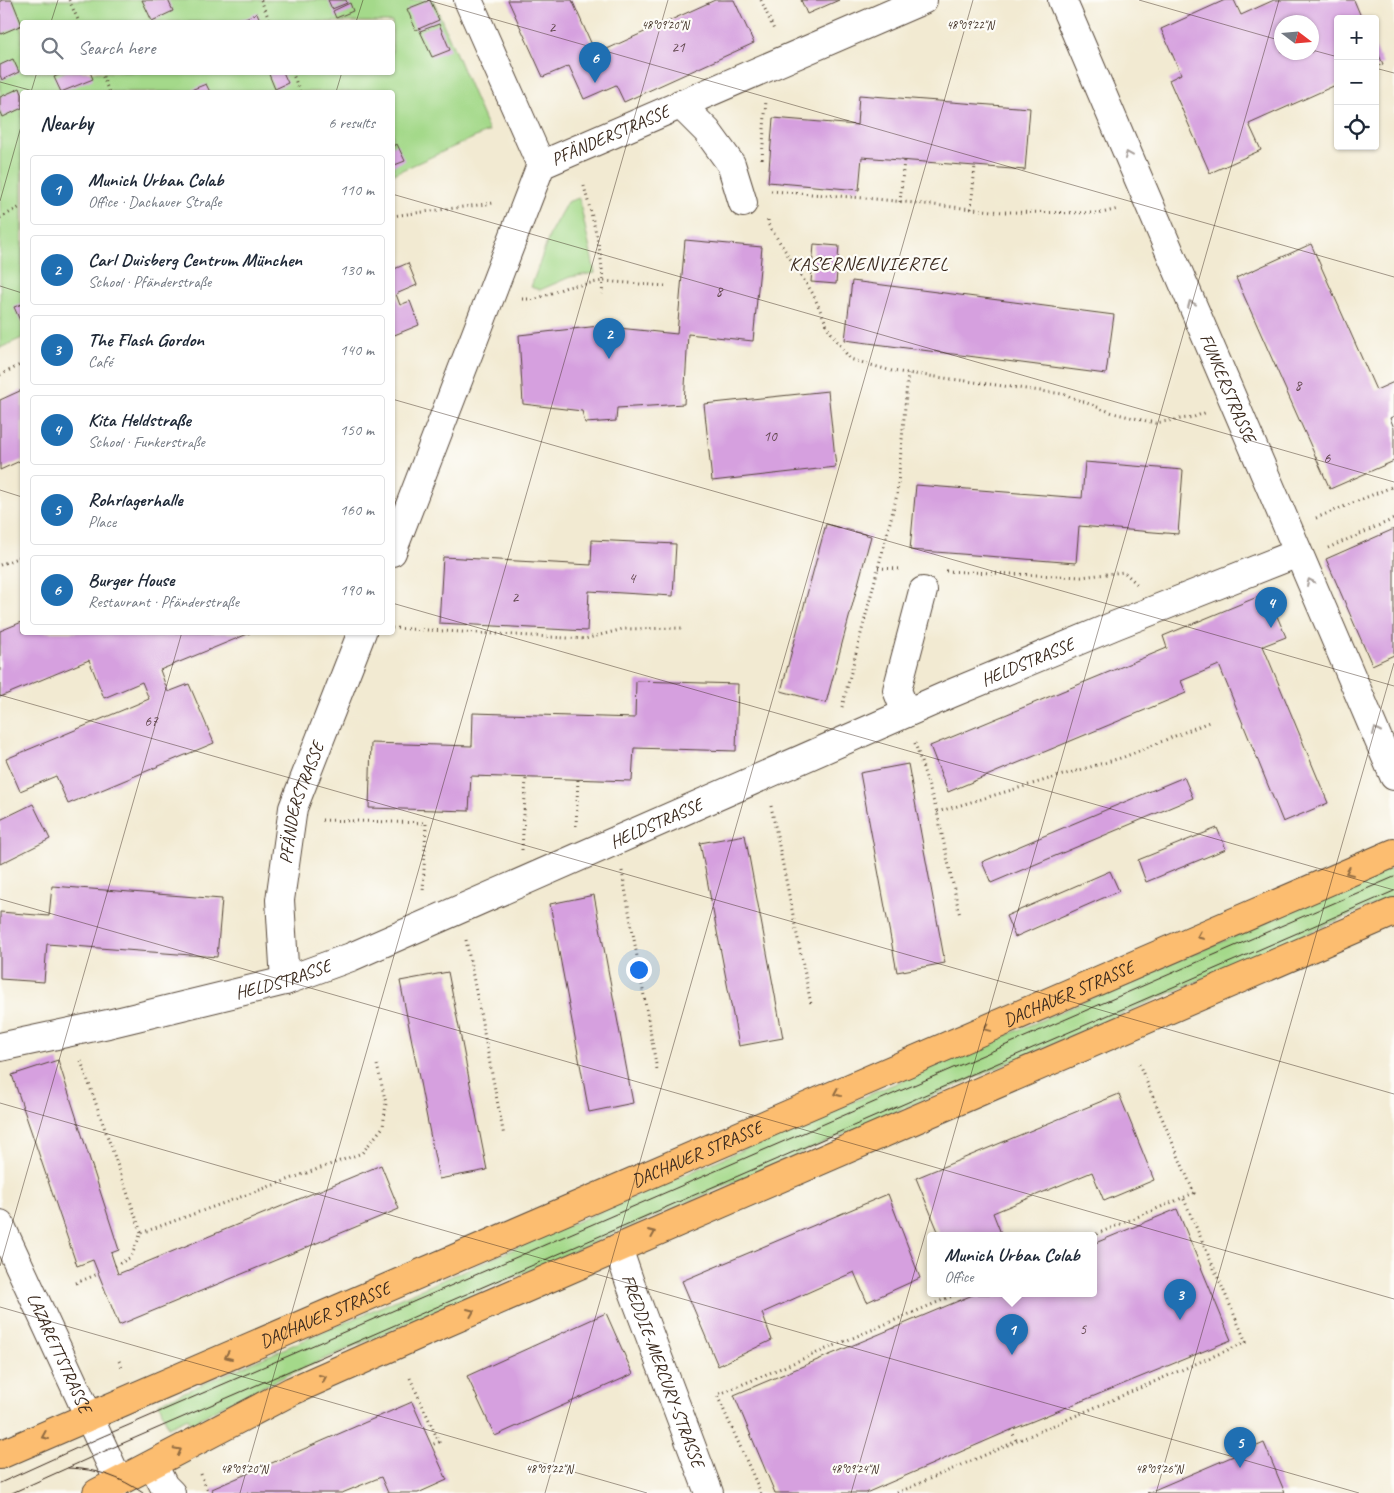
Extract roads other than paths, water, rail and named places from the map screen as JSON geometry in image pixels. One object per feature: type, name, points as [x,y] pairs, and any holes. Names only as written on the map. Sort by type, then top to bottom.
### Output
[{"type":"main road","name":"DACHAUER STRASSE","points":[[0,1455],[1394,853]]},
{"type":"main road","points":[[108,1488],[292,1391],[1394,912]]},
{"type":"street","points":[[468,0],[541,165]]},
{"type":"street","name":"PFÄNDERSTRASSE","points":[[395,544],[522,210],[541,165],[923,0]]},
{"type":"street","name":"FUNKERSTRASSE","points":[[1062,0],[1394,776]]},
{"type":"street","points":[[680,104],[707,131],[756,201]]},
{"type":"street","name":"HELDSTRASSE","points":[[0,1047],[285,981],[351,957],[906,713],[1163,606],[1295,548]]},
{"type":"street","points":[[906,713],[897,690],[930,580]]},
{"type":"street","name":"PFÄNDERSTRASSE","points":[[285,981],[280,900],[293,808],[361,635]]},
{"type":"street","name":"LAZARETTSTRASSE","points":[[0,1224],[89,1417],[108,1488]]},
{"type":"street","name":"FREDDIE-MERCURY-STRASSE","points":[[618,1248],[709,1493]]},
{"type":"street","points":[[153,1465],[164,1486],[171,1493]]},
{"type":"tram line","points":[[0,1483],[99,1438],[1394,877]]},
{"type":"tram line","points":[[12,1493],[1394,891]]},
{"type":"tram line","points":[[68,1468],[89,1470],[108,1475],[126,1482],[143,1493]]},
{"type":"place","name":"Burger House","points":[[595,83]]},
{"type":"place","name":"Carl Duisberg Centrum München","points":[[609,359]]},
{"type":"place","name":"Kita Heldstraße","points":[[1271,628]]},
{"type":"place","name":"The Flash Gordon","points":[[1180,1320]]},
{"type":"place","name":"Munich Urban Colab","points":[[1012,1355]]},
{"type":"place","name":"Rohrlagerhalle","points":[[1240,1468]]},
{"type":"district","name":"KASERNENVIERTEL","points":[[869,263]]}]
